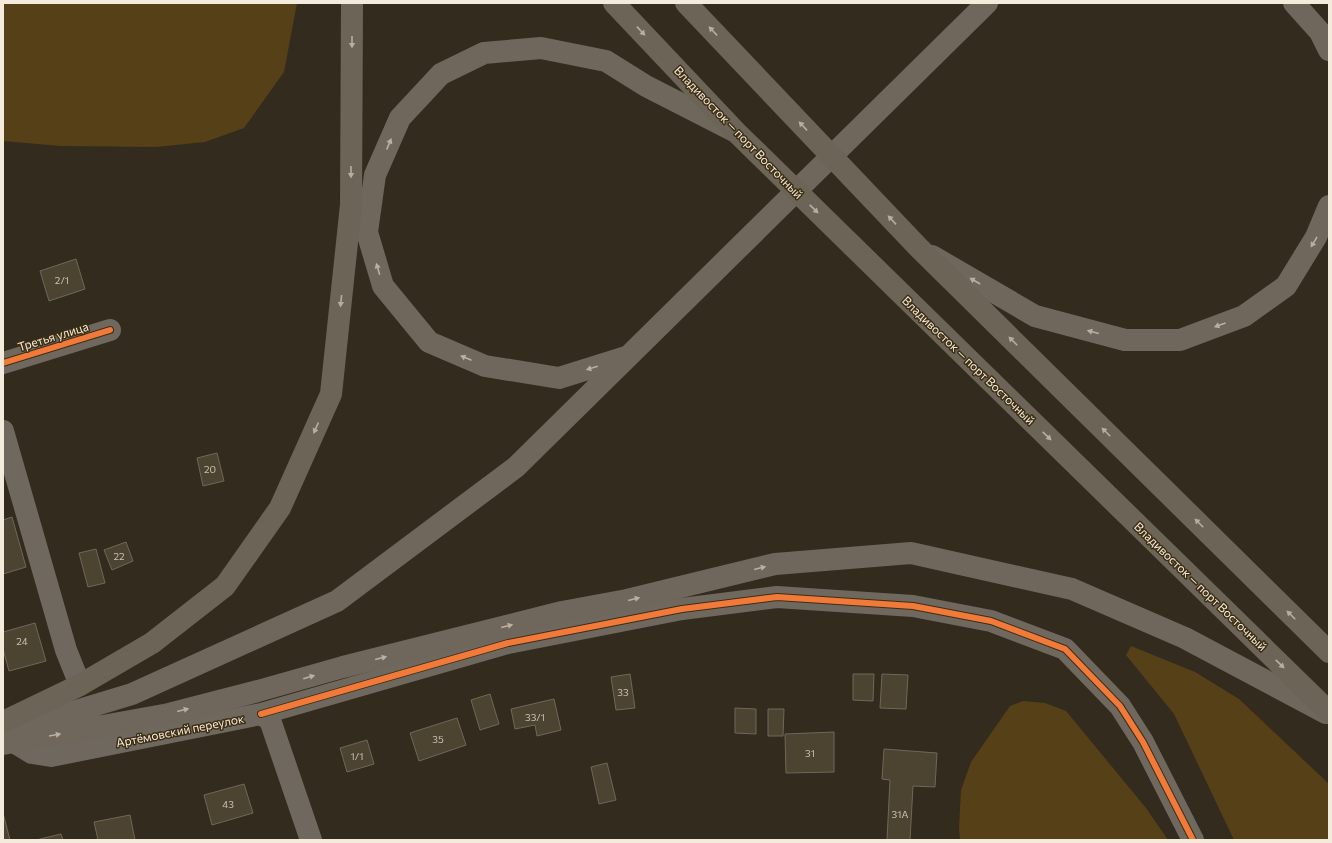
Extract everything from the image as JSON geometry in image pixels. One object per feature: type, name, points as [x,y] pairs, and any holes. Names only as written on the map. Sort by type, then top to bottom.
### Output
[{"type":"highway","points":[[3,722],[80,684],[152,643],[225,586],[280,508],[331,394],[351,205],[352,3]]},
{"type":"highway","name":"Владивосток — порт Восточный","points":[[614,3],[736,132],[1329,713]]},
{"type":"highway","points":[[686,3],[919,248],[1329,652]]},
{"type":"main road","points":[[7,740],[132,694],[336,601],[516,467],[987,3]]},
{"type":"main road","points":[[1294,3],[1320,32],[1329,50]]},
{"type":"main road","points":[[629,356],[559,378],[485,366],[429,342],[383,286],[367,232],[376,175],[400,118],[441,74],[484,53],[541,48],[606,61],[646,86],[736,132]]},
{"type":"main road","points":[[919,248],[1035,316],[1125,340],[1180,340],[1244,316],[1286,286],[1316,237],[1329,206]]},
{"type":"main road","points":[[7,740],[169,714],[258,692],[343,667],[562,612],[627,600],[775,564],[911,553],[1072,589],[1185,638],[1329,713]]},
{"type":"street","name":"Третья улица","points":[[3,363],[110,330]]},
{"type":"street","points":[[3,431],[66,650],[80,684]]},
{"type":"street","points":[[261,714],[508,643],[682,609],[777,597],[913,606],[992,621],[1065,649],[1120,706],[1143,742],[1193,840]]},
{"type":"street","name":"Артёмовский переулок","points":[[7,740],[32,753],[51,756],[261,714],[270,720],[311,840]]},
{"type":"shaded area","points":[[3,3],[297,3],[284,72],[244,128],[205,142],[156,147],[61,146],[3,141]]},
{"type":"shaded area","points":[[1131,646],[1195,672],[1239,699],[1329,784],[1329,840],[1234,840],[1174,714],[1126,655]]},
{"type":"shaded area","points":[[1023,701],[1045,703],[1066,711],[1146,808],[1168,840],[960,840],[959,828],[961,790],[971,762],[1010,706]]},
{"type":"building","points":[[76,259],[85,289],[49,301],[40,271]]},
{"type":"building","points":[[217,453],[224,481],[203,486],[197,458]]},
{"type":"building","points":[[12,517],[26,567],[3,574],[3,520]]},
{"type":"building","points":[[126,542],[133,561],[112,570],[104,550]]},
{"type":"building","points":[[96,549],[105,583],[88,587],[79,553]]},
{"type":"building","points":[[35,623],[46,661],[9,671],[3,649],[3,632]]},
{"type":"building","points":[[630,674],[635,708],[616,710],[611,677]]},
{"type":"building","points":[[853,674],[874,674],[873,701],[853,700]]},
{"type":"building","points":[[882,674],[908,675],[906,709],[880,708]]},
{"type":"building","points":[[490,694],[499,724],[480,730],[471,700]]},
{"type":"building","points":[[554,699],[561,730],[537,736],[535,725],[515,729],[511,709]]},
{"type":"building","points":[[735,708],[756,709],[756,734],[735,733]]},
{"type":"building","points":[[768,709],[784,709],[783,736],[768,736]]},
{"type":"building","points":[[457,718],[466,745],[419,761],[410,733]]},
{"type":"building","points":[[834,732],[834,772],[786,773],[785,734]]},
{"type":"building","points":[[367,740],[374,764],[347,772],[340,748]]},
{"type":"building","points":[[884,749],[937,753],[935,787],[913,786],[910,840],[887,840],[890,780],[882,779]]},
{"type":"building","points":[[607,763],[616,800],[599,804],[591,767]]},
{"type":"building","points":[[244,784],[253,813],[212,825],[204,795]]},
{"type":"building","points":[[3,813],[10,840],[3,840]]},
{"type":"building","points":[[130,815],[135,840],[98,840],[94,822]]},
{"type":"building","points":[[61,834],[63,840],[36,840]]},
{"type":"cycle path","points":[[3,363],[110,330]]},
{"type":"cycle path","points":[[261,714],[508,643],[682,609],[777,597],[913,606],[991,621],[1065,649],[1120,706],[1143,742],[1193,840]]}]
